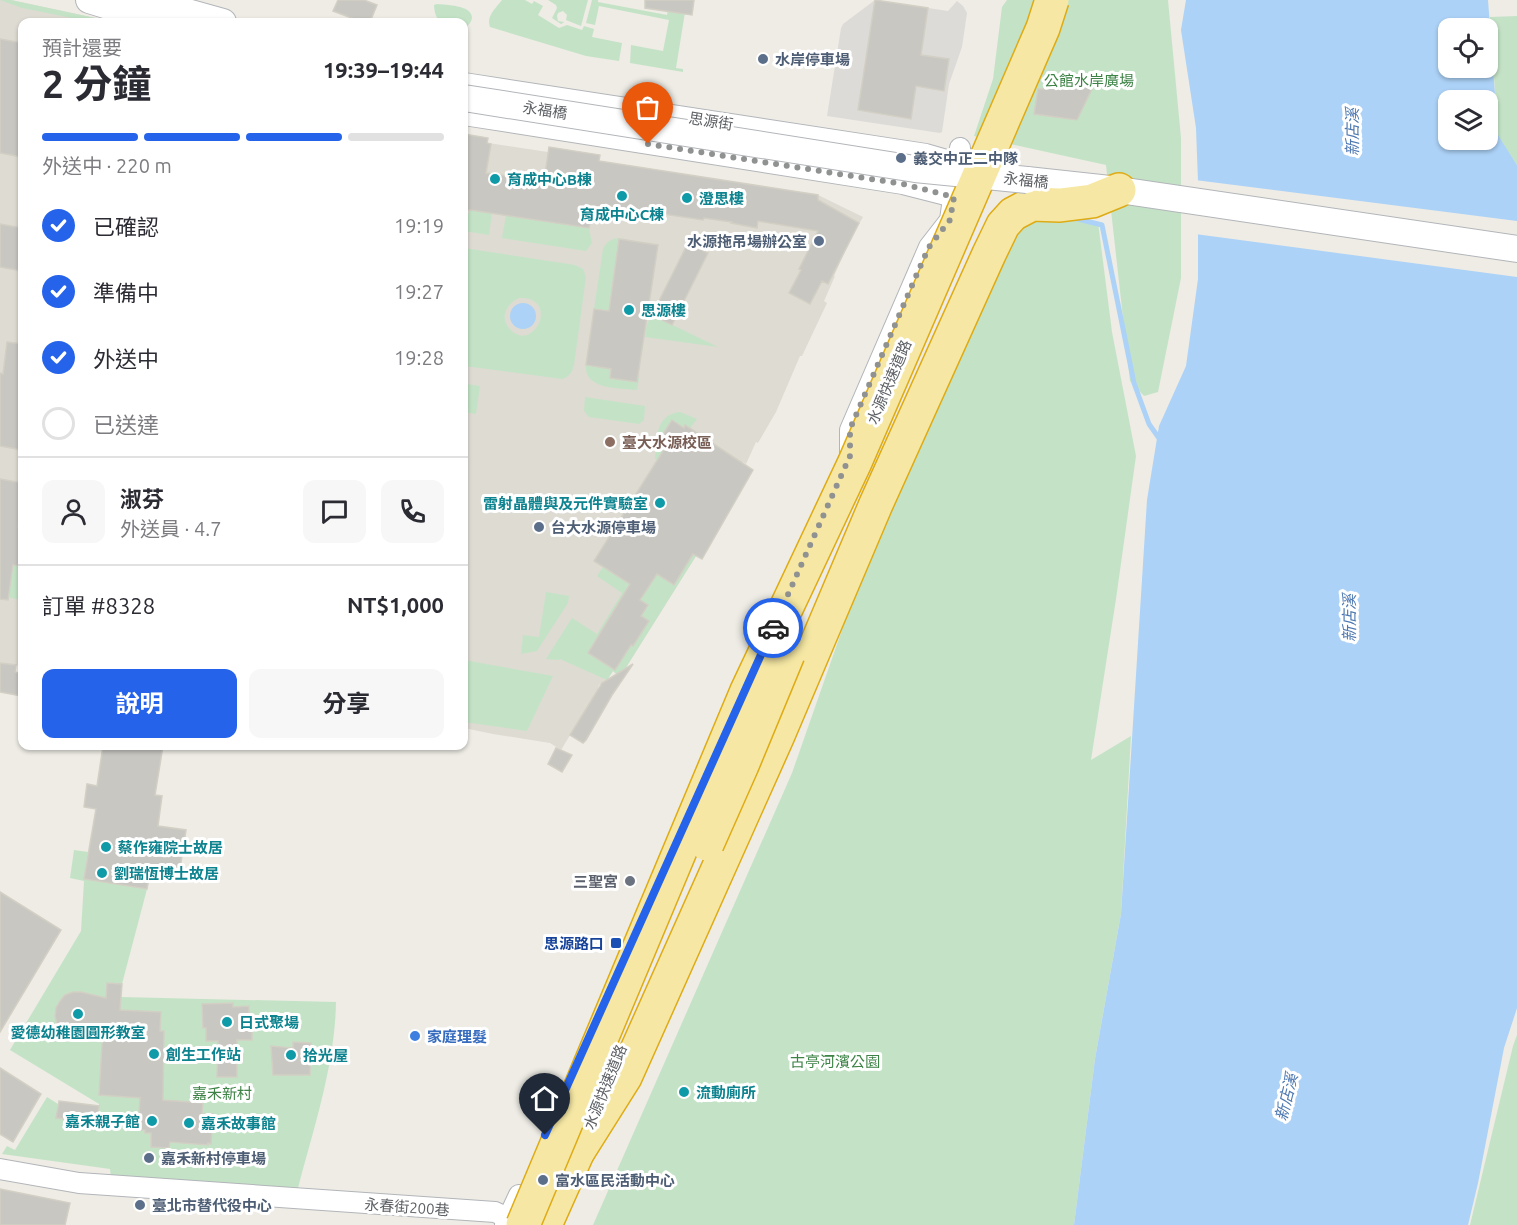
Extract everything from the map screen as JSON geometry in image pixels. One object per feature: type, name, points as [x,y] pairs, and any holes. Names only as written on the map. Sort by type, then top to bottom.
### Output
[{"type":"highway","name":"水源快速道路","points":[[512,1223],[747,691],[855,462],[1052,0]]},
{"type":"highway","name":"水源快速道路","points":[[545,1225],[579,1150],[662,947],[742,765],[817,583],[1012,154],[1041,86],[1073,0]]},
{"type":"highway","points":[[579,1150],[625,1077],[778,735],[876,504],[1003,225],[1013,214],[1032,204],[1060,205],[1092,201],[1119,190]]},
{"type":"street","points":[[88,0],[147,18]]},
{"type":"street","points":[[144,0],[209,18]]},
{"type":"street","name":"思源街","points":[[468,84],[926,154],[959,155],[954,197]]},
{"type":"street","name":"永福橋","points":[[468,99],[915,169],[1119,190],[1517,249]]},
{"type":"street","points":[[468,116],[903,184],[954,197],[950,220],[957,256],[883,423],[858,446]]},
{"type":"street","points":[[512,1223],[858,446],[868,416],[956,219],[974,201],[998,188],[1026,180]]},
{"type":"street","points":[[858,446],[850,429],[929,247],[950,220]]},
{"type":"street","name":"永春街200巷","points":[[0,1169],[79,1183],[495,1212],[512,1223]]},
{"type":"shaded area","points":[[0,0],[11,0],[95,18],[18,18],[18,665],[0,663]]},
{"type":"shaded area","points":[[875,0],[948,11],[957,1],[967,13],[962,47],[949,84],[940,133],[827,116],[841,28],[843,24]]},
{"type":"shaded area","name":"臺大水源校區","points":[[468,135],[488,138],[488,143],[548,152],[549,147],[600,155],[599,161],[818,195],[863,217],[850,240],[824,301],[827,303],[800,356],[776,412],[758,443],[756,442],[746,464],[743,462],[723,496],[693,554],[696,556],[620,677],[613,671],[607,680],[599,685],[598,688],[606,695],[589,704],[561,750],[550,743],[468,729]]},
{"type":"green space","points":[[0,0],[11,0],[95,18],[72,18],[22,8]]},
{"type":"green space","points":[[502,0],[525,0],[532,4],[534,1],[543,6],[538,15],[559,28],[567,25],[582,30],[584,26],[594,29],[592,37],[622,43],[619,61],[586,56],[490,27],[490,16]]},
{"type":"green space","points":[[548,0],[588,0],[581,26],[566,20],[567,15],[563,11],[557,16],[558,21],[563,23],[561,24],[552,18],[557,8]]},
{"type":"green space","points":[[592,0],[667,15],[670,0],[687,0],[676,68],[683,69],[683,72],[630,63],[631,45],[663,51],[669,20],[599,6],[595,25],[586,23]]},
{"type":"green space","name":"公館水岸廣場","points":[[1007,0],[1168,0],[1181,138],[1181,278],[1158,392],[1144,396],[1130,381],[1106,165],[974,136],[993,79],[1002,7]]},
{"type":"green space","points":[[434,5],[463,8],[471,13],[471,22],[468,25],[468,18],[438,18]]},
{"type":"green space","points":[[1517,16],[1517,165],[1498,136],[1498,90],[1495,90],[1494,78],[1498,78],[1498,18],[1490,17]]},
{"type":"green space","name":"古亭河濱公園","points":[[1023,209],[1098,222],[1112,332],[1136,456],[1091,760],[1131,736],[1121,914],[1095,1059],[1074,1225],[593,1225],[792,773],[870,550]]},
{"type":"green space","points":[[470,210],[492,213],[489,235],[468,232]]},
{"type":"green space","points":[[506,215],[589,228],[592,243],[586,251],[502,238]]},
{"type":"green space","points":[[618,238],[658,245],[619,240],[609,311],[594,309],[603,249],[609,241]]},
{"type":"green space","points":[[468,249],[575,265],[583,269],[586,277],[574,365],[568,376],[562,379],[468,367]],"holes":[[[519,298],[532,300],[539,306],[541,314],[539,322],[527,335],[519,335],[507,325],[506,312]]]},
{"type":"green space","points":[[652,315],[718,347],[645,337],[647,324]]},
{"type":"green space","points":[[586,365],[611,369],[637,382],[640,373],[637,390],[612,388],[597,383],[587,373]]},
{"type":"green space","points":[[468,384],[480,386],[476,414],[468,413]]},
{"type":"green space","points":[[585,397],[645,406],[644,420],[639,424],[589,417],[584,411]]},
{"type":"green space","points":[[680,412],[697,419],[657,460],[655,459],[661,423],[665,418]]},
{"type":"green space","points":[[693,554],[696,556],[620,677],[613,671],[607,680],[560,659],[546,659],[572,618],[597,634],[622,593],[597,576],[603,567],[644,593],[657,574],[674,584]]},
{"type":"green space","points":[[12,565],[18,566],[18,599],[0,596],[0,589],[5,586],[10,587]]},
{"type":"green space","points":[[546,592],[569,596],[568,603],[537,651],[521,654],[523,635],[539,637]]},
{"type":"green space","points":[[468,661],[553,676],[527,731],[468,723]]},
{"type":"green space","name":"嘉禾新村","points":[[74,850],[88,852],[84,879],[147,889],[122,984],[121,997],[336,1002],[332,1050],[297,1192],[111,1178],[110,1169],[2,1154],[7,1146],[15,1150],[47,1097],[58,1104],[57,1118],[81,1121],[81,1128],[101,1130],[102,1121],[97,1120],[99,1104],[10,1050],[81,931],[84,881],[70,878]]},
{"type":"green space","points":[[1517,1035],[1517,1225],[1470,1225],[1513,1046]]},
{"type":"water","name":"新店溪","points":[[1186,0],[1488,0],[1489,18],[1438,18],[1438,78],[1494,78],[1495,90],[1438,90],[1438,150],[1498,150],[1498,135],[1517,165],[1517,1008],[1504,1048],[1468,1225],[1074,1225],[1095,1059],[1121,914],[1147,500],[1159,426],[1186,366],[1198,279],[1196,128],[1181,30]]},
{"type":"water","points":[[523,303],[532,307],[536,316],[532,325],[523,329],[514,325],[510,316],[514,307]]},
{"type":"pier","points":[[1195,180],[1517,221],[1517,277],[1195,234]]},
{"type":"building","points":[[338,0],[364,0],[377,5],[372,18],[351,18],[333,11]]},
{"type":"building","points":[[645,0],[694,0],[692,15],[645,8]]},
{"type":"building","points":[[875,0],[928,8],[921,55],[949,59],[944,91],[916,86],[911,119],[858,110]]},
{"type":"building","points":[[0,39],[18,42],[18,156],[0,153]]},
{"type":"building","points":[[1050,78],[1074,80],[1092,89],[1077,120],[1034,114],[1038,89],[1044,89],[1045,81],[1050,81]]},
{"type":"building","points":[[468,135],[488,138],[487,143],[491,144],[486,173],[544,181],[549,147],[600,155],[599,161],[818,195],[818,200],[859,223],[828,284],[822,281],[810,304],[789,293],[818,231],[758,221],[757,228],[732,222],[610,206],[609,211],[592,209],[589,228],[468,210]]},
{"type":"building","points":[[0,224],[18,227],[18,270],[0,267]]},
{"type":"building","name":"思源樓","points":[[619,239],[658,245],[637,382],[610,378],[611,369],[586,365],[594,309],[609,311]]},
{"type":"building","points":[[688,243],[708,253],[672,325],[652,315]]},
{"type":"building","points":[[7,342],[18,343],[18,449],[0,446],[0,373],[3,374]]},
{"type":"building","name":"雷射晶體與及元件實驗室","points":[[672,420],[684,428],[685,425],[753,470],[702,559],[693,554],[674,585],[657,574],[640,600],[648,605],[641,616],[649,621],[615,670],[588,653],[630,584],[594,561],[668,443],[660,439]]},
{"type":"building","points":[[0,479],[18,482],[18,566],[13,565],[8,600],[0,599]]},
{"type":"building","points":[[0,663],[16,665],[18,695],[0,692]]},
{"type":"building","points":[[633,664],[586,740],[583,743],[570,735],[602,683]]},
{"type":"building","points":[[556,748],[572,755],[562,772],[548,764]]},
{"type":"building","points":[[102,750],[162,750],[155,795],[162,796],[158,826],[186,830],[179,875],[158,872],[156,879],[149,878],[147,889],[84,879],[96,809],[84,807],[87,784],[97,786]]},
{"type":"building","points":[[0,892],[61,930],[0,1032]]},
{"type":"building","points":[[107,983],[122,984],[120,1010],[161,1012],[160,1031],[164,1031],[163,1100],[203,1103],[202,1114],[213,1114],[211,1144],[170,1142],[169,1148],[151,1147],[151,1133],[138,1130],[140,1098],[99,1095],[103,1028],[84,1037],[76,1038],[62,1031],[55,1016],[56,1008],[65,995],[81,992],[106,998]]},
{"type":"building","name":"日式聚場","points":[[233,1003],[233,1007],[249,1006],[252,1040],[237,1040],[237,1077],[217,1077],[218,1041],[206,1041],[202,1004]]},
{"type":"building","points":[[293,1042],[311,1043],[310,1075],[273,1075],[271,1046],[293,1048]]},
{"type":"building","points":[[0,1068],[41,1094],[13,1142],[0,1134]]},
{"type":"building","points":[[59,1101],[99,1106],[96,1129],[80,1128],[81,1121],[56,1118]]},
{"type":"building","points":[[0,1189],[70,1203],[65,1225],[0,1225]]},
{"type":"waterway","points":[[1074,218],[1102,225],[1134,383],[1149,424],[1161,441]]},
{"type":"way so far","points":[[648,144],[903,184],[954,197],[950,220],[929,247],[850,429],[850,456],[773,628]]},
{"type":"place","name":"水岸停車場","points":[[763,59]]},
{"type":"place","name":"義交中正二中隊","points":[[901,158]]},
{"type":"place","name":"育成中心B棟","points":[[495,179]]},
{"type":"place","name":"育成中心C棟","points":[[622,196]]},
{"type":"place","name":"澄思樓","points":[[687,198]]},
{"type":"place","name":"水源拖吊場辦公室","points":[[819,241]]},
{"type":"place","name":"思源樓","points":[[629,310]]},
{"type":"place","name":"臺大水源校區","points":[[610,442]]},
{"type":"place","name":"雷射晶體與及元件實驗室","points":[[660,503]]},
{"type":"place","name":"台大水源停車場","points":[[539,527]]},
{"type":"place","name":"蔡作雍院士故居","points":[[106,847]]},
{"type":"place","name":"劉瑞恆博士故居","points":[[102,873]]},
{"type":"place","name":"三聖宮","points":[[630,881]]},
{"type":"place","name":"思源路口","points":[[616,943]]},
{"type":"place","name":"愛德幼稚園圓形教室","points":[[78,1014]]},
{"type":"place","name":"日式聚場","points":[[227,1022]]},
{"type":"place","name":"家庭理髮","points":[[415,1036]]},
{"type":"place","name":"創生工作站","points":[[154,1054]]},
{"type":"place","name":"拾光屋","points":[[291,1055]]},
{"type":"place","name":"流動廁所","points":[[684,1092]]},
{"type":"place","name":"嘉禾親子館","points":[[152,1121]]},
{"type":"place","name":"嘉禾故事館","points":[[189,1123]]},
{"type":"place","name":"嘉禾新村停車場","points":[[149,1158]]},
{"type":"place","name":"富水區民活動中心","points":[[543,1180]]},
{"type":"place","name":"臺北市替代役中心","points":[[140,1205]]},
{"type":"route","points":[[545,1135],[773,628]]}]
